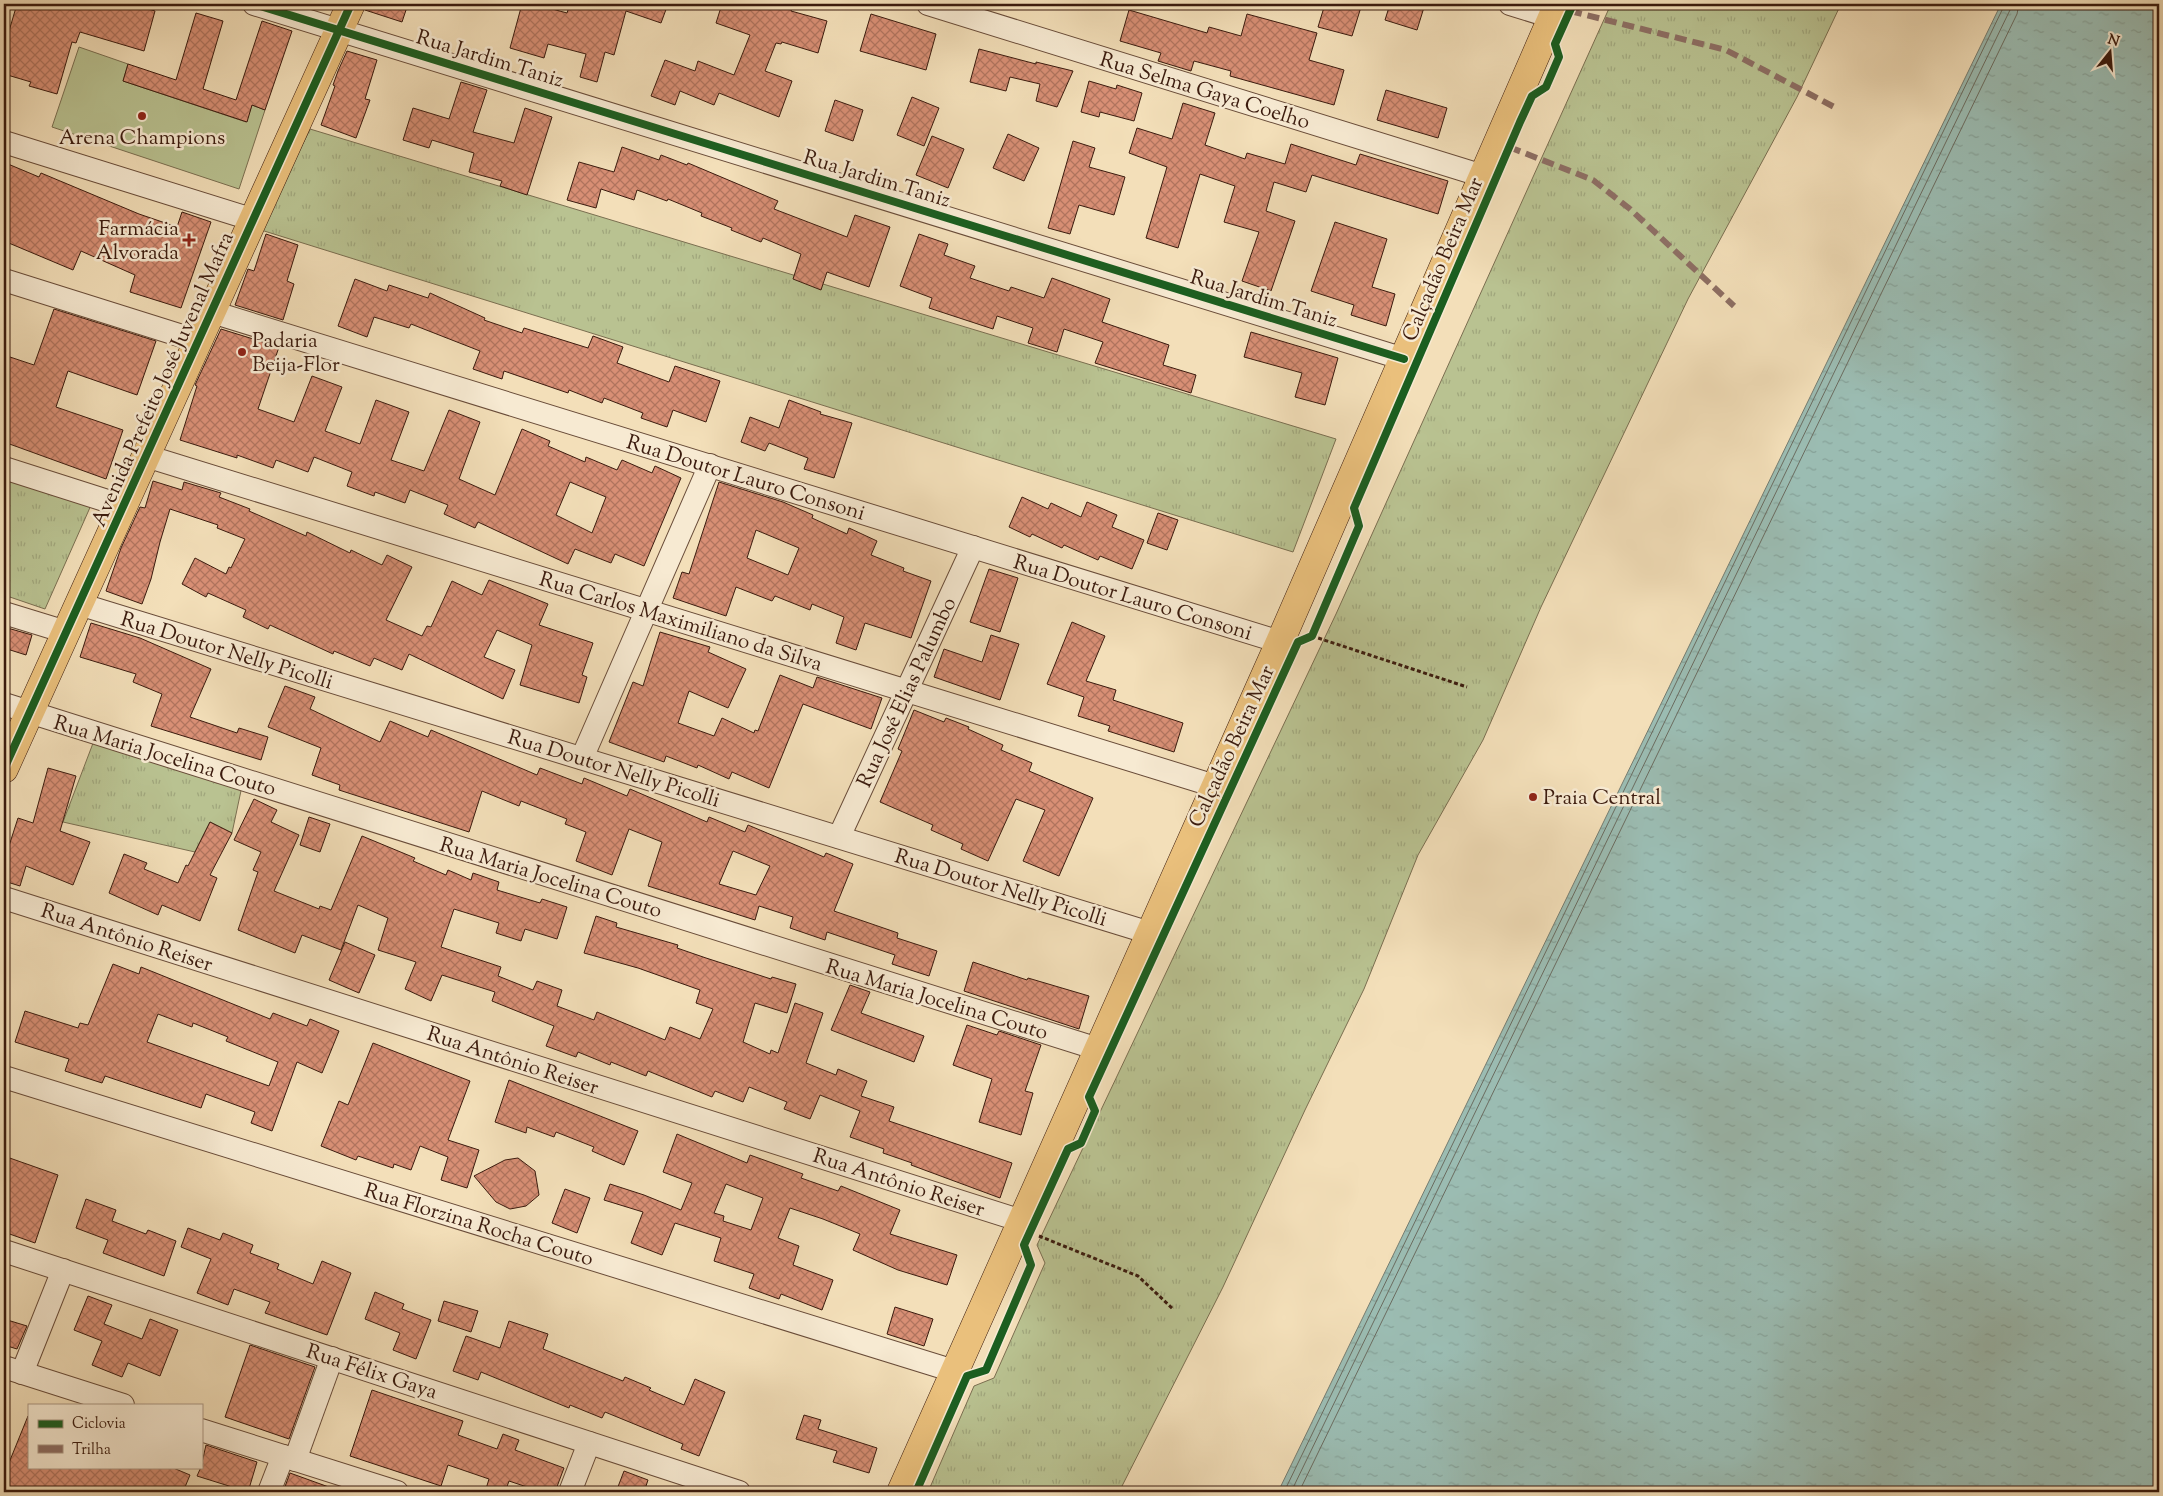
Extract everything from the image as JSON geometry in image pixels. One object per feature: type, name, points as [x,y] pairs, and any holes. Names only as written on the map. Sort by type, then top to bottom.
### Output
[{"type":"main road","name":"Avenida Prefeito José Juvenal Mafra","points":[[4,769],[351,4]]},
{"type":"main road","points":[[900,1492],[954,1371],[1030,1228],[1098,1049],[1215,786],[1299,639],[1404,359],[1555,10]]},
{"type":"street","name":"Rua Jardim Taniz","points":[[254,4],[1404,359]]},
{"type":"street","name":"Rua Selma Gaya Coelho","points":[[928,4],[966,9],[1483,176]]},
{"type":"street","points":[[1510,4],[1555,10]]},
{"type":"street","points":[[4,142],[254,220]]},
{"type":"street","points":[[4,280],[198,342]]},
{"type":"street","name":"Rua Doutor Lauro Consoni","points":[[212,312],[973,547],[1299,639]]},
{"type":"street","name":"Rua Carlos Maximiliano da Silva","points":[[146,456],[1215,786]]},
{"type":"street","points":[[582,758],[710,466]]},
{"type":"street","points":[[4,468],[123,506]]},
{"type":"street","name":"Rua José Elias Palumbo","points":[[839,837],[973,547]]},
{"type":"street","name":"Rua Doutor Nelly Picolli","points":[[78,604],[1150,933]]},
{"type":"street","points":[[4,613],[66,632]]},
{"type":"street","name":"Rua Maria Jocelina Couto","points":[[4,704],[1098,1049]]},
{"type":"street","name":"Rua Antônio Reiser","points":[[4,898],[1030,1228]]},
{"type":"street","name":"Rua Florzina Rocha Couto","points":[[4,1077],[954,1371]]},
{"type":"street","name":"Rua Félix Gaya","points":[[4,1251],[739,1492]]},
{"type":"street","points":[[63,1270],[13,1370],[120,1404]]},
{"type":"street","points":[[269,1492],[289,1458],[332,1358]]},
{"type":"street","points":[[202,1430],[397,1492]]},
{"type":"street","points":[[570,1492],[589,1443]]},
{"type":"path","points":[[1299,639],[1316,627]]},
{"type":"path","points":[[1299,639],[1467,686]]},
{"type":"path","points":[[1030,1228],[1138,1276],[1173,1309]]},
{"type":"green space","points":[[1611,4],[1841,4],[1797,97],[1688,299],[1541,607],[1483,740],[1418,855],[1364,989],[1305,1110],[1223,1287],[1119,1492],[928,1492],[974,1386],[994,1378],[1045,1263],[1037,1245],[1336,614]]},
{"type":"green space","name":"Arena Champions","points":[[79,47],[128,64],[123,81],[246,122],[252,105],[265,110],[239,189],[52,127]]},
{"type":"green space","points":[[310,129],[1336,439],[1293,552],[261,230]]},
{"type":"green space","points":[[4,474],[92,503],[45,609],[4,595]]},
{"type":"green space","points":[[95,738],[242,786],[232,833],[210,822],[195,852],[63,822]]},
{"type":"water","points":[[2001,4],[2159,4],[2159,1492],[1278,1492]]},
{"type":"building","points":[[17,4],[132,4],[155,11],[144,51],[80,32],[76,43],[72,42],[57,94],[29,86],[31,82],[4,74],[4,48]]},
{"type":"building","points":[[366,4],[408,4],[402,22],[365,10]]},
{"type":"building","points":[[522,4],[534,4],[567,13],[570,4],[668,4],[661,23],[626,11],[614,55],[605,52],[597,82],[580,77],[586,54],[548,44],[544,58],[510,48]]},
{"type":"building","points":[[722,4],[793,4],[791,11],[827,21],[818,53],[782,42],[781,44],[776,43],[765,71],[792,81],[779,117],[719,93],[714,105],[680,91],[675,105],[651,96],[665,60],[695,71],[698,61],[734,75],[750,35],[716,23]]},
{"type":"building","points":[[1325,4],[1350,4],[1361,7],[1352,36],[1318,27]]},
{"type":"building","points":[[1390,4],[1425,4],[1417,30],[1385,20]]},
{"type":"building","points":[[1129,10],[1207,33],[1209,27],[1241,36],[1247,14],[1317,33],[1309,60],[1344,70],[1334,105],[1230,76],[1231,71],[1194,61],[1191,71],[1158,61],[1161,53],[1120,41]]},
{"type":"building","points":[[196,13],[223,21],[203,89],[236,100],[262,21],[292,31],[265,110],[252,105],[247,122],[123,81],[128,64],[176,80]]},
{"type":"building","points":[[871,14],[936,34],[926,70],[860,51]]},
{"type":"building","points":[[979,49],[1036,64],[1036,62],[1073,71],[1057,107],[1036,101],[1040,84],[1010,77],[1006,91],[970,82]]},
{"type":"building","points":[[347,51],[377,60],[365,99],[370,100],[356,138],[321,125],[335,86],[333,85]]},
{"type":"building","points":[[1089,81],[1116,89],[1117,85],[1142,93],[1134,121],[1100,112],[1099,117],[1081,112]]},
{"type":"building","points":[[461,82],[487,90],[473,132],[514,143],[525,108],[552,117],[527,195],[500,186],[502,181],[469,172],[474,153],[432,140],[429,148],[403,140],[413,108],[449,119]]},
{"type":"building","points":[[1386,90],[1447,108],[1438,138],[1377,120]]},
{"type":"building","points":[[912,97],[939,108],[924,146],[897,135]]},
{"type":"building","points":[[835,100],[863,110],[853,141],[825,131]]},
{"type":"building","points":[[1183,103],[1215,113],[1205,145],[1245,159],[1247,153],[1285,164],[1291,144],[1356,165],[1360,154],[1448,181],[1438,214],[1312,175],[1306,192],[1274,182],[1266,211],[1295,221],[1271,291],[1242,281],[1259,232],[1224,222],[1235,186],[1200,174],[1178,248],[1146,238],[1167,167],[1129,153],[1137,128],[1172,139]]},
{"type":"building","points":[[1008,134],[1039,148],[1024,181],[993,168]]},
{"type":"building","points":[[932,136],[964,149],[948,188],[916,175]]},
{"type":"building","points":[[1073,141],[1095,148],[1089,167],[1125,177],[1114,215],[1079,205],[1070,234],[1048,228]]},
{"type":"building","points":[[622,147],[659,160],[661,155],[687,165],[688,163],[778,201],[774,209],[847,237],[855,215],[890,227],[869,287],[827,272],[821,290],[793,279],[801,254],[763,238],[761,242],[701,216],[702,213],[668,199],[667,201],[637,190],[634,200],[601,189],[596,208],[567,200],[579,162],[614,172]]},
{"type":"building","points":[[8,164],[39,177],[41,173],[139,214],[177,227],[182,212],[211,222],[181,308],[130,292],[135,275],[81,251],[73,270],[4,241],[4,174]]},
{"type":"building","points":[[1335,222],[1387,239],[1372,287],[1395,294],[1386,326],[1351,315],[1354,305],[1311,291]]},
{"type":"building","points":[[266,234],[298,245],[287,281],[294,284],[283,320],[235,305],[248,269],[254,271]]},
{"type":"building","points":[[919,234],[948,244],[944,255],[975,266],[970,278],[1009,291],[1011,287],[1044,298],[1052,278],[1110,299],[1102,322],[1169,345],[1163,365],[1196,375],[1191,393],[1095,363],[1103,342],[1064,329],[1057,352],[1028,343],[1033,328],[997,316],[993,329],[929,308],[932,298],[900,286]]},
{"type":"building","points":[[355,279],[387,291],[389,285],[428,298],[430,293],[485,318],[484,320],[522,333],[524,328],[588,348],[593,336],[623,347],[617,363],[669,382],[675,366],[720,381],[706,422],[673,410],[667,427],[641,418],[643,413],[604,398],[602,403],[569,390],[568,393],[504,371],[502,379],[473,369],[480,351],[411,324],[409,328],[374,317],[367,337],[338,326]]},
{"type":"building","points":[[54,309],[156,341],[137,395],[68,371],[56,407],[123,430],[106,479],[4,442],[4,355],[34,365]]},
{"type":"building","points":[[221,329],[279,347],[258,409],[294,422],[312,376],[342,387],[325,431],[360,444],[376,400],[409,412],[391,460],[424,471],[449,410],[480,422],[459,479],[495,495],[522,429],[550,441],[548,446],[585,462],[586,457],[617,470],[622,460],[652,473],[655,466],[681,478],[644,566],[615,554],[611,563],[575,549],[568,564],[478,522],[475,528],[444,514],[448,505],[410,490],[405,503],[375,492],[374,496],[347,486],[352,472],[314,457],[308,472],[276,460],[273,468],[237,455],[237,458],[180,440],[197,386],[195,385]],"holes":[[[570,482],[606,497],[592,533],[556,515]]]},
{"type":"building","points":[[1251,332],[1338,358],[1325,405],[1295,397],[1302,373],[1244,357]]},
{"type":"building","points":[[789,400],[821,412],[820,414],[852,423],[834,478],[804,469],[808,458],[769,443],[765,451],[741,442],[750,417],[779,428]]},
{"type":"building","points":[[153,481],[182,490],[184,482],[221,493],[219,497],[250,509],[249,511],[306,536],[307,532],[350,553],[351,550],[382,565],[387,555],[412,567],[386,620],[422,636],[427,626],[431,627],[452,581],[482,595],[489,580],[548,604],[539,625],[593,643],[582,675],[587,677],[579,703],[520,685],[532,645],[497,630],[484,657],[515,670],[503,699],[409,654],[402,670],[374,658],[370,666],[334,651],[333,654],[270,625],[268,629],[243,617],[246,610],[208,593],[206,597],[182,584],[195,558],[226,574],[229,567],[231,568],[245,539],[217,528],[218,525],[170,509],[151,579],[142,604],[106,591],[121,548],[140,507],[145,508]]},
{"type":"building","points":[[719,482],[783,502],[813,515],[812,518],[847,534],[849,528],[877,541],[871,555],[904,568],[903,571],[931,581],[911,638],[865,623],[856,650],[836,643],[844,617],[812,604],[810,610],[775,596],[772,601],[736,587],[726,616],[673,598],[682,572],[689,574]],"holes":[[[756,530],[799,548],[788,575],[747,558]]]},
{"type":"building","points":[[1022,497],[1048,509],[1051,503],[1081,517],[1087,502],[1117,515],[1112,527],[1144,540],[1132,569],[1100,556],[1098,560],[1064,545],[1062,548],[1032,534],[1030,537],[1009,527]]},
{"type":"building","points":[[1158,513],[1178,520],[1167,550],[1147,543]]},
{"type":"building","points":[[989,569],[1018,578],[1000,632],[970,622]]},
{"type":"building","points":[[1072,622],[1105,636],[1086,681],[1116,690],[1113,700],[1183,723],[1174,752],[1108,731],[1110,726],[1078,716],[1084,697],[1047,684]]},
{"type":"building","points":[[91,623],[140,638],[211,669],[190,717],[237,733],[239,728],[268,737],[261,760],[151,726],[162,694],[133,682],[136,674],[80,657]]},
{"type":"building","points":[[4,627],[32,635],[26,655],[4,648]]},
{"type":"building","points":[[660,632],[710,647],[708,652],[746,669],[728,708],[689,691],[678,723],[714,736],[722,718],[754,733],[755,730],[758,731],[780,675],[813,688],[817,677],[882,698],[871,729],[803,704],[769,788],[732,772],[729,779],[698,765],[697,768],[666,756],[664,762],[609,742],[633,682],[643,686]]},
{"type":"building","points":[[991,635],[1019,644],[1000,700],[934,677],[944,649],[982,662]]},
{"type":"building","points":[[285,686],[315,697],[310,709],[380,742],[390,721],[428,737],[431,730],[537,775],[540,768],[582,784],[584,778],[627,796],[630,789],[707,822],[709,817],[745,832],[748,825],[824,857],[826,853],[853,864],[834,911],[898,933],[897,938],[937,951],[929,976],[892,964],[895,955],[827,932],[825,940],[790,928],[793,917],[759,906],[755,920],[648,886],[662,842],[629,829],[612,875],[576,861],[586,832],[565,824],[567,819],[521,801],[519,806],[482,791],[469,832],[339,790],[340,785],[312,775],[321,748],[268,727]],"holes":[[[733,851],[770,866],[756,895],[719,884]]]},
{"type":"building","points":[[914,710],[944,722],[946,718],[969,727],[968,729],[1003,745],[1001,750],[1032,763],[1029,771],[1093,798],[1059,876],[1023,861],[1045,810],[1016,799],[988,861],[961,849],[963,844],[931,830],[933,825],[880,802],[902,751],[898,749]]},
{"type":"building","points":[[48,768],[76,776],[60,831],[90,842],[73,885],[26,866],[20,886],[4,881],[4,851],[7,852],[18,818],[33,823]]},
{"type":"building","points":[[254,799],[277,810],[271,822],[299,835],[274,891],[319,909],[320,906],[331,910],[362,836],[415,858],[413,861],[446,875],[448,870],[471,880],[473,873],[499,882],[497,890],[540,903],[542,899],[567,907],[557,939],[525,929],[521,941],[496,933],[499,923],[454,909],[441,947],[501,967],[498,976],[533,990],[537,981],[562,990],[557,1006],[594,1020],[597,1012],[665,1040],[670,1027],[700,1039],[713,1009],[696,1003],[700,990],[638,968],[584,953],[596,916],[617,923],[616,927],[678,945],[677,948],[706,958],[771,979],[772,977],[796,984],[787,1013],[755,1003],[743,1042],[770,1054],[771,1050],[778,1053],[795,1003],[823,1013],[806,1063],[836,1075],[838,1069],[867,1081],[861,1096],[894,1107],[889,1121],[1012,1163],[1000,1198],[911,1165],[912,1163],[883,1153],[884,1149],[850,1137],[860,1111],[820,1095],[810,1119],[784,1109],[787,1102],[749,1087],[743,1102],[715,1091],[712,1097],[648,1071],[646,1076],[611,1062],[610,1065],[578,1052],[576,1057],[546,1046],[554,1026],[492,1001],[495,992],[442,975],[431,1001],[405,989],[416,962],[378,950],[388,918],[358,905],[341,950],[302,935],[295,953],[238,930],[258,872],[253,870],[261,852],[234,840]]},
{"type":"building","points":[[309,817],[330,824],[320,852],[300,845]]},
{"type":"building","points":[[210,822],[232,833],[210,875],[217,878],[200,921],[162,905],[158,915],[109,893],[124,854],[147,863],[144,869],[178,883]]},
{"type":"building","points":[[345,942],[375,955],[359,993],[329,980]]},
{"type":"building","points":[[973,962],[1027,980],[1028,978],[1089,996],[1079,1029],[964,991]]},
{"type":"building","points":[[113,964],[139,974],[141,967],[270,1019],[273,1013],[307,1026],[310,1019],[339,1031],[322,1073],[297,1062],[272,1131],[251,1123],[255,1112],[206,1094],[201,1108],[105,1076],[102,1083],[65,1071],[69,1059],[15,1042],[25,1011],[78,1028],[80,1023],[88,1025]],"holes":[[[158,1014],[192,1027],[193,1023],[228,1037],[226,1041],[278,1062],[269,1086],[147,1042]]]},
{"type":"building","points":[[850,985],[870,992],[861,1013],[924,1036],[914,1062],[831,1030]]},
{"type":"building","points":[[967,1025],[997,1035],[999,1031],[1041,1045],[1025,1091],[1033,1093],[1021,1135],[979,1122],[992,1079],[953,1065]]},
{"type":"building","points":[[373,1043],[470,1081],[448,1140],[479,1150],[467,1188],[441,1180],[448,1157],[420,1146],[411,1170],[394,1164],[393,1168],[358,1156],[356,1160],[321,1146],[339,1101],[348,1105]]},
{"type":"building","points":[[509,1080],[638,1131],[624,1165],[592,1151],[594,1147],[556,1132],[554,1137],[527,1127],[526,1133],[495,1122]]},
{"type":"building","points":[[677,1134],[747,1163],[750,1155],[803,1174],[801,1178],[838,1191],[841,1186],[900,1210],[890,1234],[957,1255],[947,1285],[898,1270],[853,1250],[860,1234],[790,1208],[778,1238],[799,1246],[793,1265],[833,1280],[822,1310],[781,1294],[779,1299],[749,1288],[754,1274],[714,1261],[721,1238],[675,1223],[662,1255],[631,1243],[643,1212],[604,1200],[610,1184],[681,1210],[692,1183],[663,1172]],"holes":[[[726,1184],[763,1198],[751,1230],[723,1221],[724,1216],[714,1213]]]},
{"type":"building","points":[[4,1156],[58,1175],[35,1243],[4,1232]]},
{"type":"building","points":[[518,1158],[535,1171],[539,1195],[526,1206],[510,1209],[496,1202],[474,1176],[505,1160]]},
{"type":"building","points":[[565,1189],[590,1198],[577,1233],[552,1223]]},
{"type":"building","points":[[86,1199],[116,1210],[112,1221],[146,1234],[148,1230],[176,1241],[164,1276],[103,1253],[108,1240],[76,1228]]},
{"type":"building","points":[[188,1228],[220,1240],[223,1233],[253,1245],[250,1253],[279,1264],[277,1269],[313,1284],[322,1261],[351,1273],[327,1335],[265,1313],[270,1302],[234,1289],[228,1305],[197,1293],[211,1259],[181,1247]]},
{"type":"building","points":[[375,1292],[404,1304],[402,1309],[431,1320],[416,1359],[393,1350],[400,1333],[365,1319]]},
{"type":"building","points":[[88,1296],[112,1305],[104,1324],[142,1339],[150,1319],[178,1330],[160,1376],[128,1363],[122,1377],[92,1365],[102,1341],[74,1330]]},
{"type":"building","points":[[444,1301],[478,1311],[471,1332],[438,1321]]},
{"type":"building","points":[[895,1307],[933,1319],[924,1346],[887,1334]]},
{"type":"building","points":[[4,1319],[27,1326],[17,1349],[4,1345]]},
{"type":"building","points":[[509,1321],[548,1334],[543,1349],[623,1381],[625,1377],[684,1405],[695,1379],[725,1392],[699,1456],[681,1449],[683,1444],[605,1412],[602,1418],[570,1405],[569,1408],[481,1372],[478,1380],[453,1371],[466,1336],[500,1348]]},
{"type":"building","points":[[250,1345],[315,1367],[289,1439],[225,1417]]},
{"type":"building","points":[[372,1390],[463,1421],[458,1435],[497,1449],[503,1434],[519,1440],[515,1450],[564,1468],[555,1492],[542,1492],[509,1481],[505,1492],[485,1492],[489,1479],[448,1465],[441,1486],[350,1456]]},
{"type":"building","points":[[804,1415],[821,1420],[818,1429],[877,1448],[869,1473],[833,1462],[837,1451],[796,1439]]},
{"type":"building","points":[[28,1416],[28,1468],[173,1468],[190,1475],[183,1492],[4,1492],[4,1475]]},
{"type":"building","points":[[206,1445],[257,1462],[248,1492],[197,1476],[202,1468]]},
{"type":"building","points":[[624,1471],[648,1480],[644,1492],[616,1492]]},
{"type":"building","points":[[290,1473],[337,1490],[337,1492],[283,1492]]},
{"type":"marked path","points":[[1570,11],[1726,50],[1838,109]]},
{"type":"marked path","points":[[1509,147],[1593,180],[1630,209],[1734,306]]},
{"type":"cycle path","points":[[254,4],[1404,359]]},
{"type":"cycle path","points":[[4,769],[351,4]]},
{"type":"cycle path","name":"Calçadão Beira Mar","points":[[916,1492],[967,1376],[986,1370],[1031,1265],[1024,1245],[1068,1149],[1081,1143],[1095,1111],[1089,1097],[1298,642],[1312,636],[1359,526],[1354,508],[1520,122],[1532,96],[1546,87],[1559,57],[1555,44],[1573,4]]},
{"type":"place","name":"Arena Champions","points":[[142,116]]},
{"type":"place","name":"Farmácia Alvorada","points":[[189,240]]},
{"type":"place","name":"Padaria Beija-Flor","points":[[242,352]]},
{"type":"place","name":"Praia Central","points":[[1533,797]]}]
